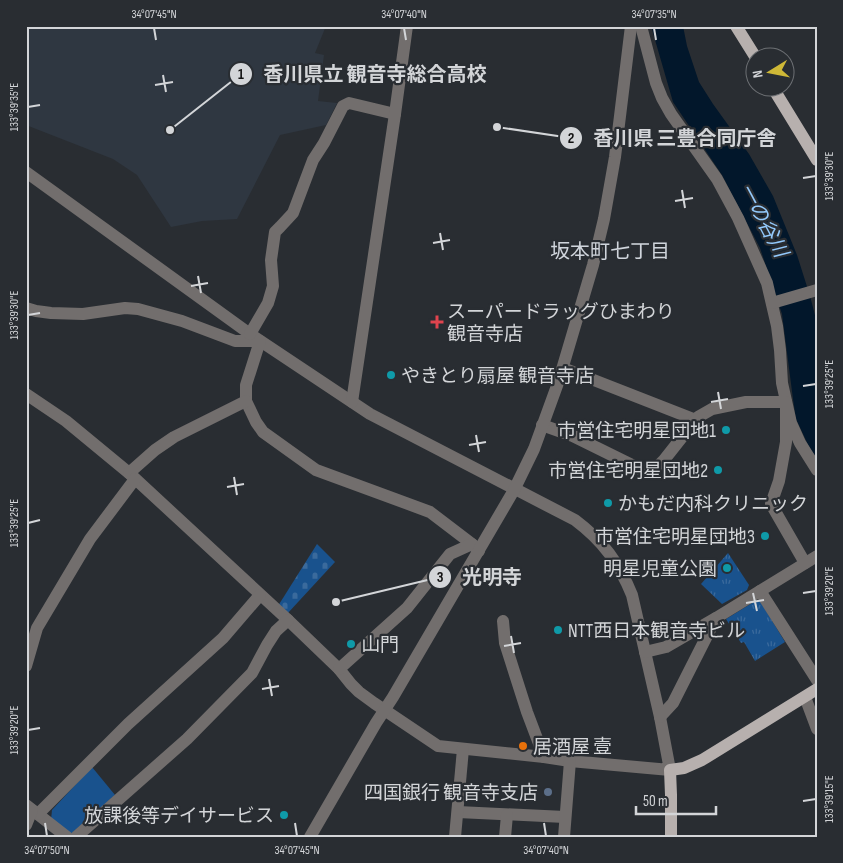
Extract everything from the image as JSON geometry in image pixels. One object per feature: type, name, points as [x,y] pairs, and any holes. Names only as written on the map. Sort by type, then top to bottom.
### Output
[{"type":"main road","points":[[736,26],[750,48]]},
{"type":"main road","points":[[780,98],[817,160]]},
{"type":"main road","points":[[671,837],[670,770],[684,768],[702,760],[817,690]]},
{"type":"street","points":[[352,402],[407,26]]},
{"type":"street","points":[[310,837],[476,547],[514,490],[534,449],[563,368],[594,265],[614,157],[631,26]]},
{"type":"street","points":[[641,26],[656,83],[662,98],[671,114],[717,179],[738,218],[767,283],[778,334],[782,383],[790,423],[817,470]]},
{"type":"street","points":[[395,114],[348,103],[343,106],[313,160],[293,213],[275,232],[271,260],[274,286],[255,337],[246,385],[246,401],[263,432],[316,470],[430,512],[476,547]]},
{"type":"street","points":[[26,172],[255,337],[370,414],[575,520],[590,531],[615,561],[625,577],[632,595],[670,770],[438,746],[359,692],[339,669],[288,620],[132,476],[66,421],[26,394]]},
{"type":"street","points":[[772,303],[817,290]]},
{"type":"street","points":[[26,308],[51,313],[83,314],[125,308],[138,309],[182,321],[235,341],[255,337]]},
{"type":"street","points":[[563,368],[696,420]]},
{"type":"street","points":[[26,666],[37,628],[90,539],[132,476],[155,450],[174,437],[246,401]]},
{"type":"street","points":[[542,425],[572,436],[642,470],[656,468],[696,420],[712,409],[746,402],[786,402]]},
{"type":"street","points":[[786,402],[786,442],[779,481],[771,504],[805,563]]},
{"type":"street","points":[[339,669],[407,608],[450,554],[476,547]]},
{"type":"street","points":[[645,652],[666,646],[716,618],[817,556]]},
{"type":"street","points":[[760,590],[817,680]]},
{"type":"street","points":[[26,825],[32,810],[223,638],[260,596]]},
{"type":"street","points":[[660,717],[673,703],[716,618]]},
{"type":"street","points":[[76,837],[187,739],[252,673],[266,645],[276,631],[288,620]]},
{"type":"street","points":[[503,621],[505,643],[538,756]]},
{"type":"street","points":[[805,697],[817,729]]},
{"type":"street","points":[[455,837],[463,749]]},
{"type":"street","points":[[564,837],[570,761]]},
{"type":"street","points":[[32,810],[68,837]]},
{"type":"street","points":[[458,812],[565,817]]},
{"type":"street","points":[[505,837],[507,815]]},
{"type":"shaded area","points":[[26,26],[326,26],[315,53],[324,55],[318,101],[337,103],[326,125],[280,135],[237,219],[202,221],[171,227],[137,175],[113,159],[26,125]]},
{"type":"green space","points":[[317,544],[335,562],[287,614],[278,606]]},
{"type":"green space","name":"明星児童公園","points":[[728,553],[749,585],[747,590],[722,604],[701,584]]},
{"type":"green space","points":[[757,600],[760,601],[785,642],[755,661],[744,642],[741,643],[726,619]]},
{"type":"green space","points":[[92,767],[115,795],[72,833],[67,833],[51,820],[52,810]]},
{"type":"water","name":"一の谷川","points":[[651,26],[683,26],[687,46],[699,82],[749,154],[773,196],[797,255],[817,323],[817,458],[811,451],[796,419],[782,314],[760,248],[722,175],[673,102]]},
{"type":"place","name":"香川県 三豊合同庁舎","points":[[497,127]]},
{"type":"place","name":"香川県立 観音寺総合高校","points":[[170,130]]},
{"type":"place","name":"スーパードラッグひまわり 観音寺店","points":[[437,322]]},
{"type":"place","name":"やきとり扇屋 観音寺店","points":[[391,375]]},
{"type":"place","name":"市営住宅明星団地1","points":[[726,430]]},
{"type":"place","name":"市営住宅明星団地2","points":[[718,470]]},
{"type":"place","name":"かもだ内科クリニック","points":[[608,503]]},
{"type":"place","name":"市営住宅明星団地3","points":[[765,536]]},
{"type":"place","name":"明星児童公園","points":[[727,568]]},
{"type":"place","name":"光明寺","points":[[336,602]]},
{"type":"place","name":"NTT西日本観音寺ビル","points":[[558,630]]},
{"type":"place","name":"山門","points":[[351,644]]},
{"type":"place","name":"居酒屋 壹","points":[[523,746]]},
{"type":"place","name":"四国銀行 観音寺支店","points":[[548,792]]},
{"type":"place","name":"放課後等デイサービス","points":[[284,815]]},
{"type":"district","name":"坂本町七丁目","points":[[610,251]]}]
